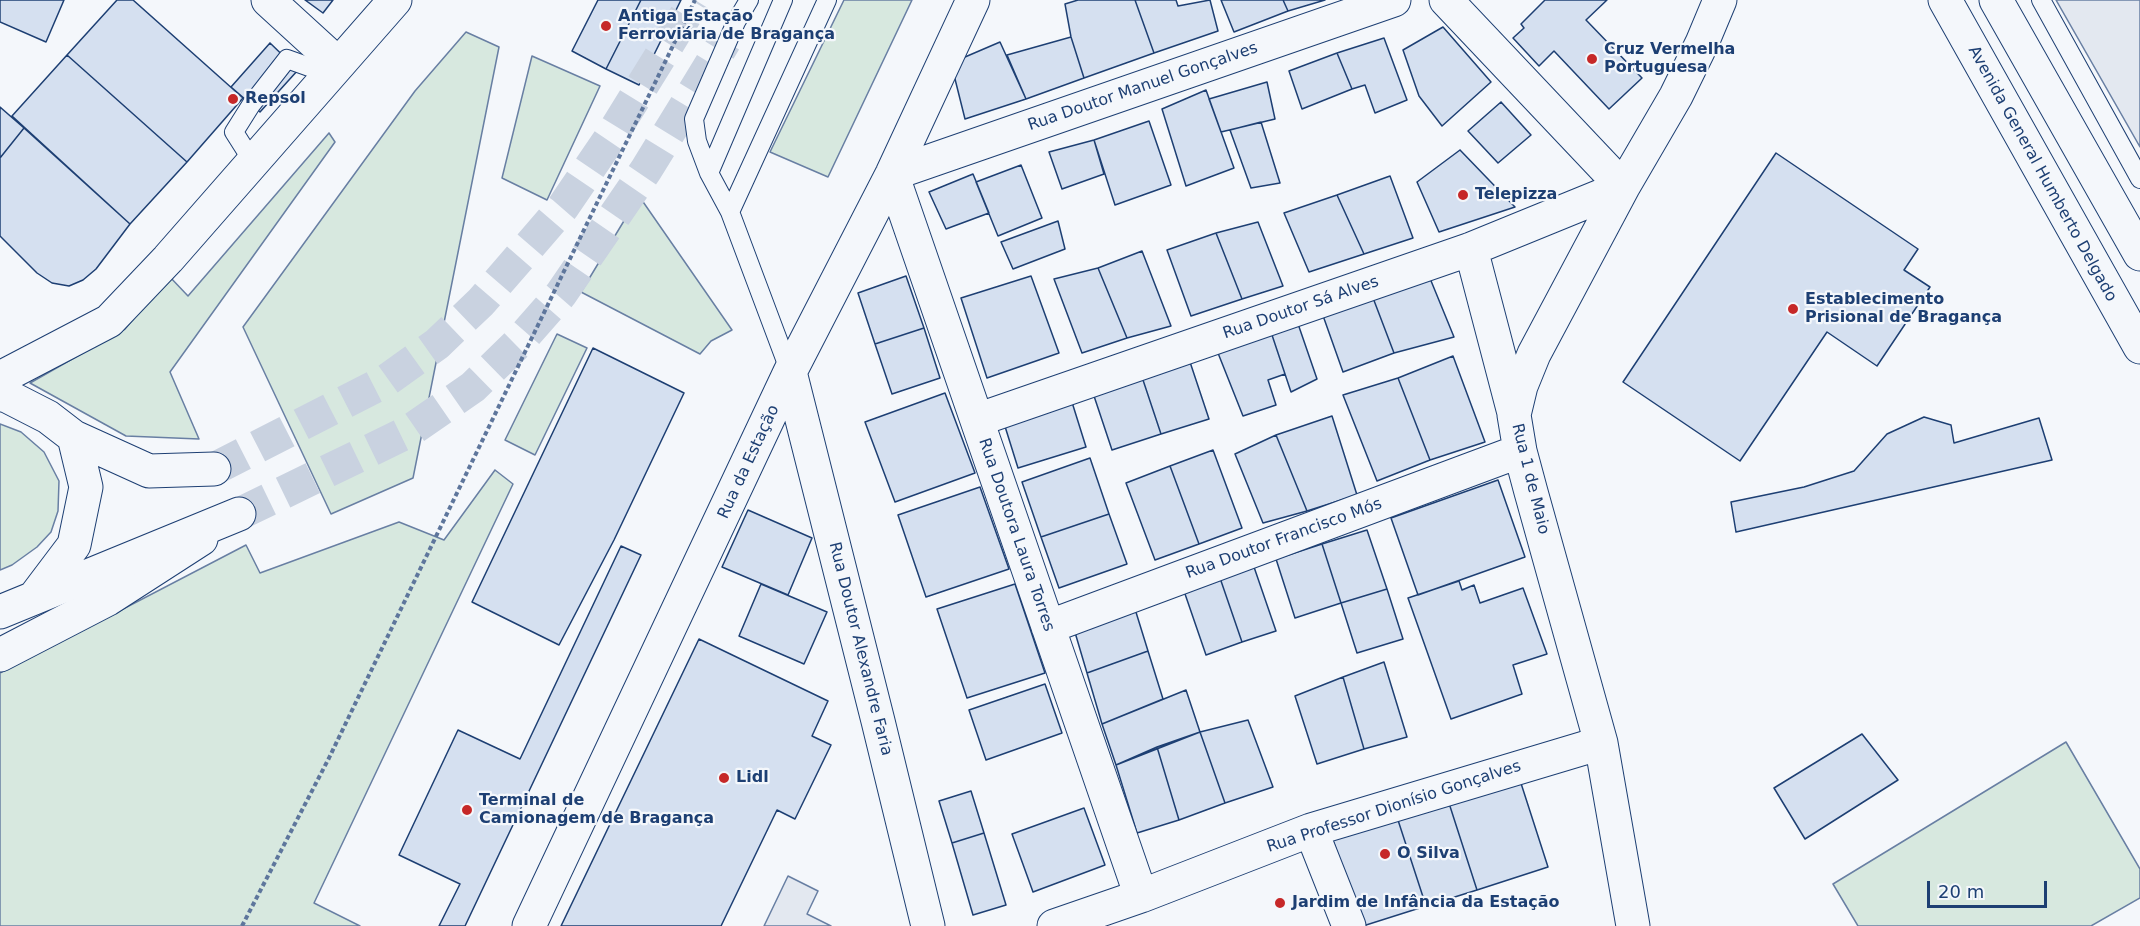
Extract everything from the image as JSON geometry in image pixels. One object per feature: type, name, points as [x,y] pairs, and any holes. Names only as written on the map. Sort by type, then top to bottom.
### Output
[{"type":"street","points":[[268,0],[333,69]]},
{"type":"street","points":[[0,378],[109,321],[168,259],[395,0]]},
{"type":"street","name":"Rua da Estação","points":[[530,926],[790,372],[892,174],[973,0]]},
{"type":"street","name":"Rua Doutor Manuel Gonçalves","points":[[892,174],[1394,0]]},
{"type":"street","points":[[1446,0],[1623,187]]},
{"type":"street","name":"Rua 1 de Maio","points":[[1633,926],[1601,743],[1520,451],[1514,415],[1521,387],[1534,354],[1623,187],[1676,96],[1702,44],[1720,0]]},
{"type":"street","name":"Avenida General Humberto Delgado","points":[[1945,0],[2140,347]]},
{"type":"street","points":[[1996,0],[2140,254]]},
{"type":"street","name":"Rua Doutora Laura Torres","points":[[892,174],[1141,896]]},
{"type":"street","name":"Rua Doutor Sá Alves","points":[[977,420],[1471,249],[1623,187]]},
{"type":"street","points":[[1471,249],[1514,415]]},
{"type":"street","name":"Rua Doutor Alexandre Faria","points":[[790,372],[928,926]]},
{"type":"street","points":[[0,395],[5,395],[48,417],[74,437],[149,471],[214,469]]},
{"type":"street","points":[[34,598],[74,545],[86,487],[74,437]]},
{"type":"street","name":"Rua Doutor Francisco Mós","points":[[1048,627],[1520,451]]},
{"type":"street","points":[[0,612],[238,514],[108,599],[0,655]]},
{"type":"street","name":"Rua Professor Dionísio Gonçalves","points":[[1054,926],[1141,896],[1311,830],[1601,743]]},
{"type":"street","points":[[1311,830],[1349,926]]},
{"type":"lane","points":[[749,0],[736,22],[694,119],[697,141],[709,173],[730,212],[790,372]]},
{"type":"lane","points":[[709,173],[783,0]]},
{"type":"lane","points":[[730,212],[827,0]]},
{"type":"lane","points":[[2041,0],[2140,179]]},
{"type":"path","points":[[242,926],[329,758],[695,0]]},
{"type":"shaded area","points":[[844,0],[912,0],[828,177],[770,152]]},
{"type":"shaded area","points":[[2056,0],[2140,0],[2140,147]]},
{"type":"shaded area","points":[[466,32],[499,47],[413,478],[331,514],[243,327],[415,91]]},
{"type":"shaded area","points":[[532,56],[600,86],[547,200],[502,178]]},
{"type":"shaded area","points":[[329,133],[335,142],[170,372],[199,439],[126,436],[30,383],[125,329],[169,276],[188,296]]},
{"type":"shaded area","points":[[639,196],[732,330],[711,341],[700,354],[581,292]]},
{"type":"shaded area","points":[[557,334],[587,348],[535,455],[505,440]]},
{"type":"shaded area","points":[[0,424],[21,432],[44,452],[59,481],[58,511],[51,532],[37,547],[12,565],[0,570]]},
{"type":"shaded area","points":[[495,470],[513,484],[314,903],[360,926],[0,926],[0,673],[246,545],[260,573],[399,522],[444,540]]},
{"type":"shaded area","points":[[2066,742],[2140,869],[2140,898],[2091,926],[1858,926],[1833,884]]},
{"type":"shaded area","points":[[788,876],[818,891],[807,914],[831,926],[764,926]]},
{"type":"building","points":[[0,0],[64,0],[46,42],[0,22]]},
{"type":"building","points":[[117,0],[133,0],[243,98],[187,162],[67,55]]},
{"type":"building","points":[[305,0],[333,0],[323,13]]},
{"type":"building","name":"Antiga Estação Ferroviária de Bragança","points":[[598,0],[641,0],[606,69],[572,51]]},
{"type":"building","points":[[641,0],[681,0],[639,85],[606,69]]},
{"type":"building","points":[[1078,0],[1135,0],[1154,53],[1084,78],[1071,37],[1065,4]]},
{"type":"building","points":[[1135,0],[1176,0],[1178,6],[1210,0],[1218,31],[1154,53]]},
{"type":"building","points":[[1221,0],[1283,0],[1288,11],[1234,32]]},
{"type":"building","points":[[1283,0],[1325,0],[1288,11]]},
{"type":"building","name":"Cruz Vermelha Portuguesa","points":[[1545,0],[1607,0],[1586,20],[1642,78],[1609,109],[1554,51],[1539,66],[1513,38],[1524,28],[1521,24]]},
{"type":"building","points":[[1443,27],[1491,82],[1442,126],[1419,96],[1403,50]]},
{"type":"building","points":[[1071,37],[1084,78],[1026,99],[1007,55]]},
{"type":"building","points":[[1384,38],[1407,100],[1375,113],[1365,85],[1352,89],[1337,53]]},
{"type":"building","points":[[1000,42],[1026,99],[965,119],[951,63]]},
{"type":"building","points":[[270,43],[298,70],[260,112],[231,87]]},
{"type":"building","points":[[1337,53],[1352,89],[1302,109],[1289,71]]},
{"type":"building","points":[[67,55],[187,162],[130,224],[12,116]]},
{"type":"building","points":[[1267,82],[1275,119],[1221,132],[1209,99]]},
{"type":"building","points":[[1206,90],[1234,168],[1186,186],[1162,109]]},
{"type":"building","points":[[1501,102],[1531,135],[1498,163],[1468,131]]},
{"type":"building","points":[[0,107],[24,128],[0,158]]},
{"type":"building","points":[[1149,121],[1171,185],[1115,205],[1094,140]]},
{"type":"building","points":[[1261,122],[1280,183],[1251,188],[1230,130]]},
{"type":"building","points":[[24,128],[130,224],[96,269],[83,280],[69,286],[52,283],[37,273],[0,236],[0,158]]},
{"type":"building","points":[[1094,140],[1104,174],[1062,189],[1049,152]]},
{"type":"building","name":"Telepizza","points":[[1460,150],[1515,207],[1439,232],[1417,182]]},
{"type":"building","name":"Establecimento Prisional de Bragança","points":[[1776,153],[1918,249],[1904,270],[1930,287],[1877,366],[1827,332],[1740,461],[1623,382]]},
{"type":"building","points":[[1021,165],[1042,218],[998,236],[976,182]]},
{"type":"building","points":[[973,174],[989,213],[946,229],[929,192]]},
{"type":"building","points":[[1390,176],[1413,238],[1364,254],[1337,195]]},
{"type":"building","points":[[1337,195],[1364,254],[1309,272],[1284,213]]},
{"type":"building","points":[[1058,221],[1065,249],[1013,269],[1001,242]]},
{"type":"building","points":[[1258,222],[1283,286],[1242,299],[1216,233]]},
{"type":"building","points":[[1216,233],[1242,299],[1191,316],[1167,250]]},
{"type":"building","points":[[1142,251],[1171,326],[1127,338],[1098,268]]},
{"type":"building","points":[[1098,268],[1127,338],[1082,353],[1054,279]]},
{"type":"building","points":[[1427,271],[1454,337],[1394,353],[1370,290]]},
{"type":"building","points":[[906,276],[924,328],[875,344],[858,293]]},
{"type":"building","points":[[1031,276],[1059,353],[987,378],[961,298]]},
{"type":"building","points":[[1370,290],[1394,353],[1343,372],[1321,310]]},
{"type":"building","points":[[1296,318],[1317,379],[1291,392],[1270,329]]},
{"type":"building","points":[[924,328],[940,378],[892,394],[875,344]]},
{"type":"building","points":[[1270,329],[1285,374],[1268,380],[1276,405],[1243,416],[1216,348]]},
{"type":"building","points":[[593,348],[684,393],[614,540],[559,645],[472,602]]},
{"type":"building","points":[[1453,356],[1485,442],[1430,460],[1398,378]]},
{"type":"building","points":[[1189,359],[1209,419],[1161,434],[1141,374]]},
{"type":"building","points":[[1141,374],[1161,434],[1112,450],[1092,390]]},
{"type":"building","points":[[1398,378],[1430,460],[1377,481],[1343,395]]},
{"type":"building","points":[[945,393],[975,473],[895,502],[865,422]]},
{"type":"building","points":[[1071,399],[1086,447],[1018,468],[1003,420]]},
{"type":"building","points":[[1332,416],[1357,495],[1307,511],[1276,435]]},
{"type":"building","points":[[1924,417],[1951,425],[1954,443],[2039,418],[2052,460],[1736,532],[1731,502],[1804,487],[1854,471],[1887,434]]},
{"type":"building","points":[[1276,435],[1307,511],[1263,523],[1235,454]]},
{"type":"building","points":[[1213,450],[1242,528],[1199,544],[1170,466]]},
{"type":"building","points":[[1090,458],[1109,514],[1041,537],[1022,482]]},
{"type":"building","points":[[1170,466],[1199,544],[1155,560],[1126,483]]},
{"type":"building","points":[[1498,480],[1525,557],[1418,595],[1391,518]]},
{"type":"building","points":[[980,487],[1009,569],[926,597],[898,515]]},
{"type":"building","points":[[748,510],[812,538],[788,595],[722,567]]},
{"type":"building","points":[[1109,514],[1127,564],[1059,588],[1041,537]]},
{"type":"building","points":[[1367,530],[1387,589],[1341,603],[1322,544]]},
{"type":"building","points":[[1322,544],[1341,603],[1295,618],[1276,559]]},
{"type":"building","points":[[621,546],[641,555],[465,926],[439,926],[460,884],[399,855],[458,730],[520,759]]},
{"type":"building","points":[[1254,567],[1276,631],[1242,642],[1220,578]]},
{"type":"building","points":[[1220,578],[1242,642],[1206,655],[1184,591]]},
{"type":"building","points":[[1459,581],[1462,590],[1474,585],[1480,603],[1523,588],[1547,654],[1513,665],[1522,694],[1451,719],[1408,598]]},
{"type":"building","points":[[761,584],[827,612],[804,664],[739,636]]},
{"type":"building","points":[[1015,584],[1045,673],[967,698],[937,609]]},
{"type":"building","points":[[1387,589],[1403,639],[1357,653],[1341,603]]},
{"type":"building","points":[[1135,609],[1148,651],[1087,673],[1074,629]]},
{"type":"building","name":"Lidl","points":[[699,639],[828,701],[812,736],[831,745],[795,819],[777,810],[721,926],[561,926]]},
{"type":"building","points":[[1148,651],[1163,699],[1102,724],[1087,673]]},
{"type":"building","points":[[1384,662],[1407,737],[1364,749],[1343,677]]},
{"type":"building","points":[[1343,677],[1364,749],[1317,764],[1295,696]]},
{"type":"building","points":[[1045,684],[1062,733],[986,760],[969,710]]},
{"type":"building","points":[[1186,690],[1200,732],[1116,765],[1102,724]]},
{"type":"building","points":[[1248,720],[1273,787],[1225,803],[1200,732]]},
{"type":"building","points":[[1200,732],[1225,803],[1179,820],[1157,747]]},
{"type":"building","points":[[1862,734],[1898,780],[1805,839],[1774,788]]},
{"type":"building","points":[[1157,747],[1179,820],[1137,833],[1116,765]]},
{"type":"building","points":[[1518,774],[1548,867],[1477,890],[1447,797]]},
{"type":"building","points":[[971,791],[984,833],[952,843],[939,801]]},
{"type":"building","points":[[1447,797],[1477,890],[1426,906],[1396,814]]},
{"type":"building","points":[[1084,808],[1105,865],[1033,892],[1012,834]]},
{"type":"building","points":[[1396,814],[1426,906],[1363,926],[1331,835]]},
{"type":"building","points":[[984,833],[1006,905],[973,915],[952,843]]},
{"type":"tunnel","points":[[214,469],[384,382],[437,344],[481,302],[563,207],[610,138],[695,0]]},
{"type":"tunnel","points":[[239,514],[408,432],[473,387],[519,342],[561,294],[646,170],[725,41]]},
{"type":"place","name":"Antiga Estação Ferroviária de Bragança","points":[[606,26]]},
{"type":"place","name":"Cruz Vermelha Portuguesa","points":[[1592,59]]},
{"type":"place","name":"Repsol","points":[[233,99]]},
{"type":"place","name":"Telepizza","points":[[1463,195]]},
{"type":"place","name":"Establecimento Prisional de Bragança","points":[[1793,309]]},
{"type":"place","name":"Lidl","points":[[724,778]]},
{"type":"place","name":"Terminal de Camionagem de Bragança","points":[[467,810]]},
{"type":"place","name":"O Silva","points":[[1385,854]]},
{"type":"place","name":"Jardim de Infância da Estação","points":[[1280,903]]}]
